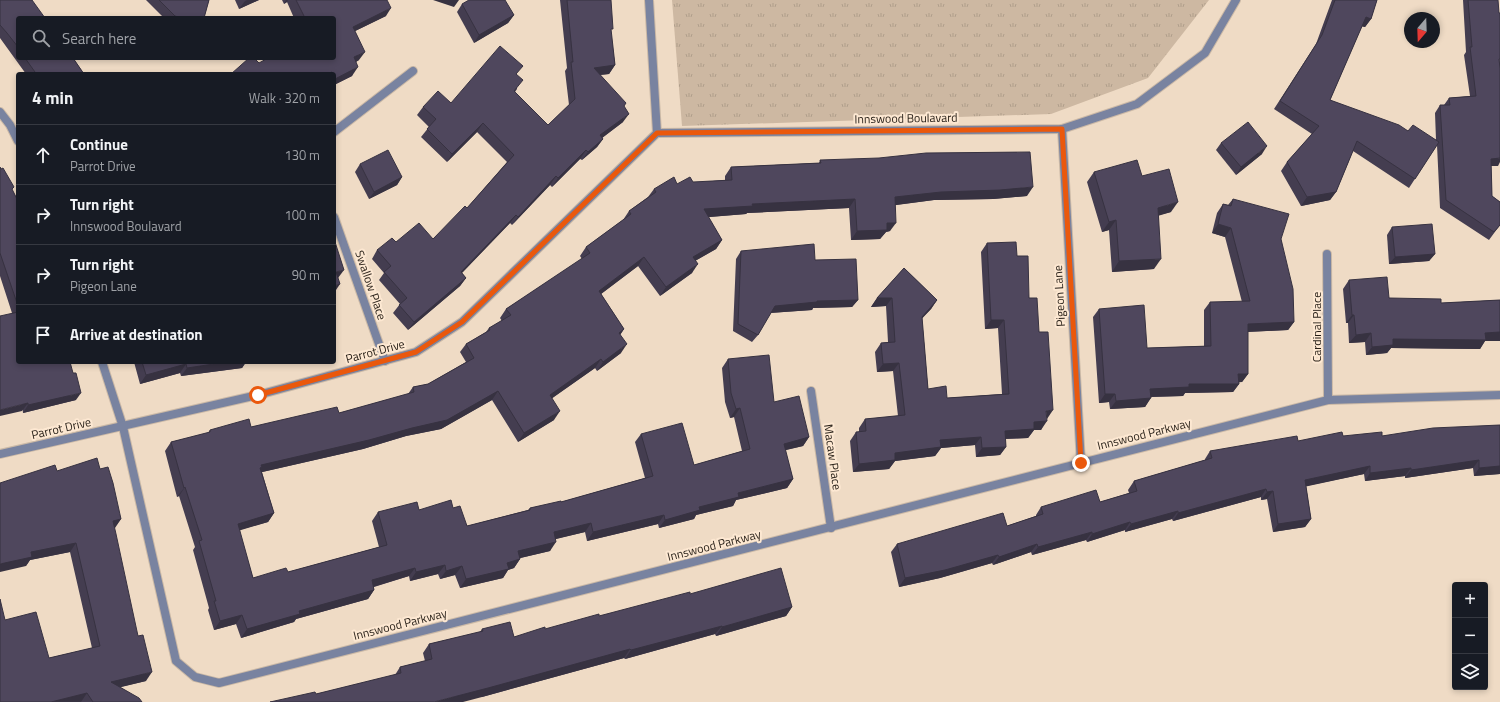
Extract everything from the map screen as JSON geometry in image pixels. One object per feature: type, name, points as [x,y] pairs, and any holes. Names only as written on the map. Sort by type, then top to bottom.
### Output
[{"type":"street","points":[[649,0],[657,133]]},
{"type":"street","name":"Innswood Boulavard","points":[[657,133],[1062,129],[1137,104],[1205,53],[1236,0]]},
{"type":"street","points":[[336,130],[413,71]]},
{"type":"street","points":[[0,112],[10,125],[16,137]]},
{"type":"street","name":"Pigeon Lane","points":[[1062,129],[1081,463]]},
{"type":"street","name":"Parrot Drive","points":[[0,454],[258,395],[416,352],[462,322],[657,133]]},
{"type":"street","name":"Swallow Place","points":[[336,223],[385,361]]},
{"type":"street","name":"Cardinal Place","points":[[1327,254],[1328,400]]},
{"type":"street","name":"Innswood Parkway","points":[[103,364],[123,427],[176,660],[195,677],[219,683],[1328,400],[1500,395]]},
{"type":"street","name":"Macaw Place","points":[[811,391],[831,528]]},
{"type":"green space","points":[[672,0],[1209,0],[1148,78],[1051,114],[682,126]]},
{"type":"building","points":[[0,0],[32,0],[44,16],[16,16],[16,44],[0,25]]},
{"type":"building","points":[[159,0],[209,0],[205,16],[175,16]]},
{"type":"building","points":[[296,0],[387,0],[391,8],[353,27],[365,52],[354,57],[358,67],[336,78],[336,72],[233,72],[247,60],[256,60],[259,63],[264,60],[336,60],[336,16],[304,16]]},
{"type":"building","points":[[469,0],[505,0],[514,15],[479,35],[462,4]]},
{"type":"building","points":[[567,0],[611,0],[613,29],[611,29],[615,65],[594,68],[626,103],[624,106],[629,114],[600,135],[603,139],[588,152],[586,150],[558,178],[556,176],[518,217],[516,215],[461,272],[466,278],[414,322],[399,305],[407,298],[384,272],[391,266],[377,250],[392,238],[396,242],[419,223],[433,239],[465,206],[467,208],[514,155],[483,123],[452,154],[427,129],[436,119],[423,107],[438,91],[451,103],[500,46],[523,66],[516,74],[523,80],[514,91],[548,125],[575,99]]},
{"type":"building","points":[[1335,0],[1377,0],[1371,19],[1366,17],[1330,100],[1399,125],[1408,131],[1413,125],[1439,142],[1415,179],[1357,141],[1336,192],[1307,197],[1287,162],[1319,126],[1280,101],[1322,35]]},
{"type":"building","points":[[1468,0],[1498,0],[1500,13],[1500,158],[1491,159],[1492,196],[1500,202],[1500,225],[1494,232],[1446,200],[1440,105],[1450,105],[1449,98],[1476,96],[1470,47],[1472,47]]},
{"type":"building","points":[[26,60],[74,60],[83,72],[35,72]]},
{"type":"building","points":[[1248,122],[1267,146],[1241,167],[1221,143]]},
{"type":"building","points":[[388,150],[402,177],[374,192],[360,164]]},
{"type":"building","points":[[1030,152],[1033,187],[1000,190],[941,192],[895,197],[896,223],[887,223],[887,230],[857,231],[855,199],[752,204],[753,206],[704,209],[722,240],[693,257],[698,264],[666,287],[644,257],[599,291],[624,329],[619,333],[627,344],[603,362],[601,359],[550,395],[560,411],[524,433],[498,391],[447,420],[261,465],[262,467],[260,468],[274,513],[238,524],[253,578],[286,568],[288,572],[387,545],[378,512],[417,502],[419,510],[451,500],[453,508],[460,506],[467,526],[530,510],[530,508],[561,502],[653,476],[641,434],[682,423],[694,465],[750,449],[740,408],[736,409],[731,393],[728,359],[769,355],[774,402],[799,396],[809,437],[784,444],[793,479],[738,493],[739,497],[699,507],[700,510],[665,520],[664,515],[593,532],[591,523],[554,532],[556,542],[518,551],[520,559],[507,563],[509,569],[466,579],[462,566],[446,571],[445,565],[416,572],[415,568],[372,580],[374,590],[299,611],[300,614],[247,629],[242,615],[220,621],[214,601],[216,601],[199,541],[202,540],[185,487],[184,488],[171,442],[210,432],[210,430],[249,419],[251,427],[337,407],[339,413],[414,392],[413,387],[428,384],[474,358],[466,344],[490,330],[489,328],[511,315],[506,309],[590,253],[586,247],[631,214],[629,211],[656,192],[654,189],[674,177],[677,184],[690,177],[693,182],[732,180],[731,167],[821,163],[820,160],[879,158],[926,153]]},
{"type":"building","points":[[1137,160],[1142,176],[1169,169],[1178,202],[1158,208],[1161,259],[1119,261],[1116,220],[1109,222],[1094,172]]},
{"type":"building","points":[[0,167],[1,169],[3,168],[14,187],[12,189],[16,197],[16,300],[0,253]]},
{"type":"building","points":[[1233,199],[1289,214],[1281,239],[1293,289],[1294,322],[1248,324],[1248,374],[1238,374],[1239,384],[1189,384],[1189,387],[1150,389],[1151,398],[1116,401],[1115,394],[1105,394],[1099,309],[1144,305],[1147,348],[1211,346],[1210,302],[1250,301],[1231,228],[1218,224],[1223,204],[1231,206]]},
{"type":"building","points":[[1432,224],[1435,254],[1395,257],[1392,227]]},
{"type":"building","points":[[1016,242],[1017,256],[1028,256],[1029,298],[1037,298],[1039,332],[1048,332],[1053,410],[1046,411],[1047,421],[1034,422],[1034,429],[1005,431],[1006,447],[982,448],[981,437],[940,440],[941,447],[895,453],[895,460],[859,464],[856,432],[866,431],[865,419],[905,415],[899,363],[883,364],[881,343],[895,342],[892,298],[877,298],[904,268],[937,300],[922,317],[928,389],[946,386],[947,398],[1009,394],[1004,320],[991,320],[987,243]]},
{"type":"building","points":[[814,244],[815,260],[856,259],[858,300],[817,301],[775,306],[758,335],[738,324],[741,251]]},
{"type":"building","points":[[336,245],[344,270],[336,272]]},
{"type":"building","points":[[336,272],[340,284],[336,285]]},
{"type":"building","points":[[1387,277],[1389,298],[1441,299],[1441,303],[1500,300],[1500,332],[1485,333],[1486,340],[1393,339],[1393,345],[1372,347],[1371,333],[1356,335],[1354,315],[1352,315],[1349,280]]},
{"type":"building","points":[[16,312],[16,364],[71,364],[73,373],[76,373],[81,393],[0,410],[0,316]]},
{"type":"building","points":[[143,364],[186,364],[146,375]]},
{"type":"building","points":[[186,364],[214,364],[187,368]]},
{"type":"building","points":[[1500,425],[1500,466],[1479,468],[1479,460],[1411,470],[1411,468],[1370,473],[1370,466],[1305,480],[1311,519],[1278,524],[1273,491],[1267,492],[1266,489],[1178,513],[1178,511],[1131,524],[1130,522],[1092,534],[1092,532],[1038,547],[1037,544],[999,557],[998,555],[945,570],[905,578],[897,544],[1003,513],[1007,526],[1043,514],[1041,507],[1096,490],[1100,502],[1137,491],[1134,481],[1212,458],[1210,451],[1297,436],[1298,441],[1342,432],[1343,436],[1382,432],[1382,436],[1433,428]]},
{"type":"building","points":[[97,458],[100,469],[108,467],[113,483],[121,519],[113,521],[138,636],[143,635],[152,672],[111,682],[139,698],[142,702],[93,702],[87,693],[51,702],[0,702],[0,599],[5,620],[36,612],[49,658],[100,646],[76,543],[31,552],[32,557],[0,564],[0,483],[55,465],[57,471]]},
{"type":"building","points":[[781,568],[792,607],[722,627],[631,650],[630,649],[434,702],[270,702],[315,692],[316,694],[401,673],[400,667],[432,659],[429,644],[483,631],[482,629],[510,622],[514,637],[545,627],[545,629],[690,592],[690,594]]},
{"type":"route","points":[[258,395],[416,352],[462,322],[657,133],[1062,129],[1081,463]]}]
